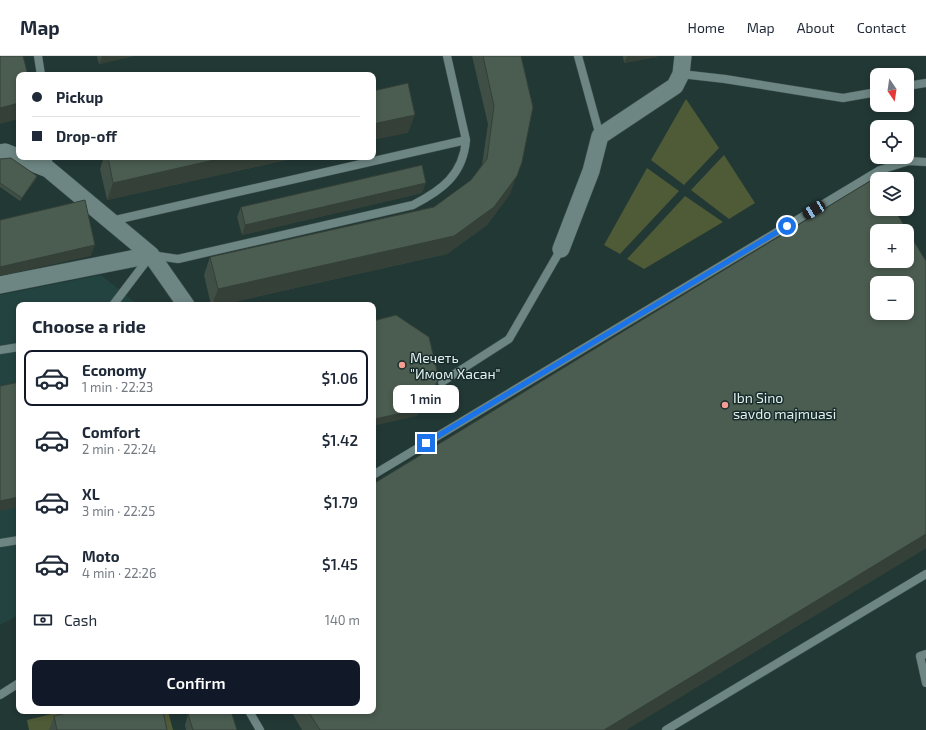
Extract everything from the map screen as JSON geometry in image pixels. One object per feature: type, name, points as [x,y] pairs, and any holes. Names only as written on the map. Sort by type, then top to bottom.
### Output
[{"type":"street","points":[[561,249],[592,171],[600,136],[675,86],[681,74],[683,56]]},
{"type":"street","points":[[0,153],[5,152],[16,155]]},
{"type":"street","points":[[36,160],[48,163],[111,222],[151,255],[184,302]]},
{"type":"street","points":[[0,285],[151,255]]},
{"type":"lane","points":[[38,56],[41,72]]},
{"type":"lane","points":[[115,302],[151,255],[178,259],[413,205],[434,194],[449,181],[458,168],[465,152],[466,140],[447,56]]},
{"type":"lane","points":[[578,56],[600,136]]},
{"type":"lane","points":[[681,74],[725,79],[843,98],[870,93]]},
{"type":"lane","points":[[914,85],[926,82]]},
{"type":"lane","points":[[111,222],[466,140]]},
{"type":"lane","points":[[376,473],[880,170],[909,161],[926,162]]},
{"type":"lane","points":[[442,382],[509,339],[561,249]]},
{"type":"lane","points":[[0,350],[16,347]]},
{"type":"lane","points":[[0,543],[16,540]]},
{"type":"lane","points":[[666,730],[926,574]]},
{"type":"lane","points":[[926,654],[920,656],[926,683]]},
{"type":"lane","points":[[0,695],[16,685]]},
{"type":"lane","points":[[251,714],[260,730]]},
{"type":"shaded area","points":[[101,275],[134,302],[16,302],[16,617],[0,625],[0,295]]},
{"type":"green space","points":[[686,99],[719,148],[684,185],[651,160]]},
{"type":"green space","points":[[724,155],[755,203],[729,219],[691,190]]},
{"type":"green space","points":[[647,168],[679,191],[620,254],[604,245]]},
{"type":"green space","points":[[685,196],[723,222],[644,269],[627,259]]},
{"type":"green space","points":[[52,714],[169,714],[173,730],[29,730],[27,720]]},
{"type":"building","points":[[0,56],[23,56],[27,72],[16,72],[16,104],[0,108]]},
{"type":"building","points":[[483,56],[521,56],[533,107],[522,162],[517,176],[494,207],[454,236],[218,289],[210,257],[434,207],[471,180],[487,159],[494,106]]},
{"type":"building","points":[[408,83],[415,115],[376,123],[376,90]]},
{"type":"building","points":[[11,158],[37,176],[22,198],[0,183],[0,159]]},
{"type":"building","points":[[109,160],[214,160],[113,183]]},
{"type":"building","points":[[422,165],[426,183],[245,225],[241,207]]},
{"type":"building","name":"Ibn Sino savdo majmuasi","points":[[870,181],[870,216],[898,216],[903,224],[870,224],[870,268],[914,268],[914,242],[926,261],[926,534],[604,730],[320,730],[310,714],[376,714],[376,482]]},
{"type":"building","points":[[85,200],[95,245],[0,267],[0,220]]},
{"type":"building","name":"Мечеть \"Имом Хасан\"","points":[[396,315],[429,337],[439,379],[420,409],[376,419],[376,320]]},
{"type":"building","points":[[16,383],[16,498],[0,501],[0,386]]},
{"type":"building","points":[[63,714],[164,714],[167,730],[57,730],[54,716]]},
{"type":"building","points":[[188,714],[232,714],[237,730],[193,730]]},
{"type":"place","name":"Мечеть \"Имом Хасан\"","points":[[402,365]]},
{"type":"place","name":"Ibn Sino savdo majmuasi","points":[[725,405]]},
{"type":"route","points":[[426,443],[787,226]]}]
